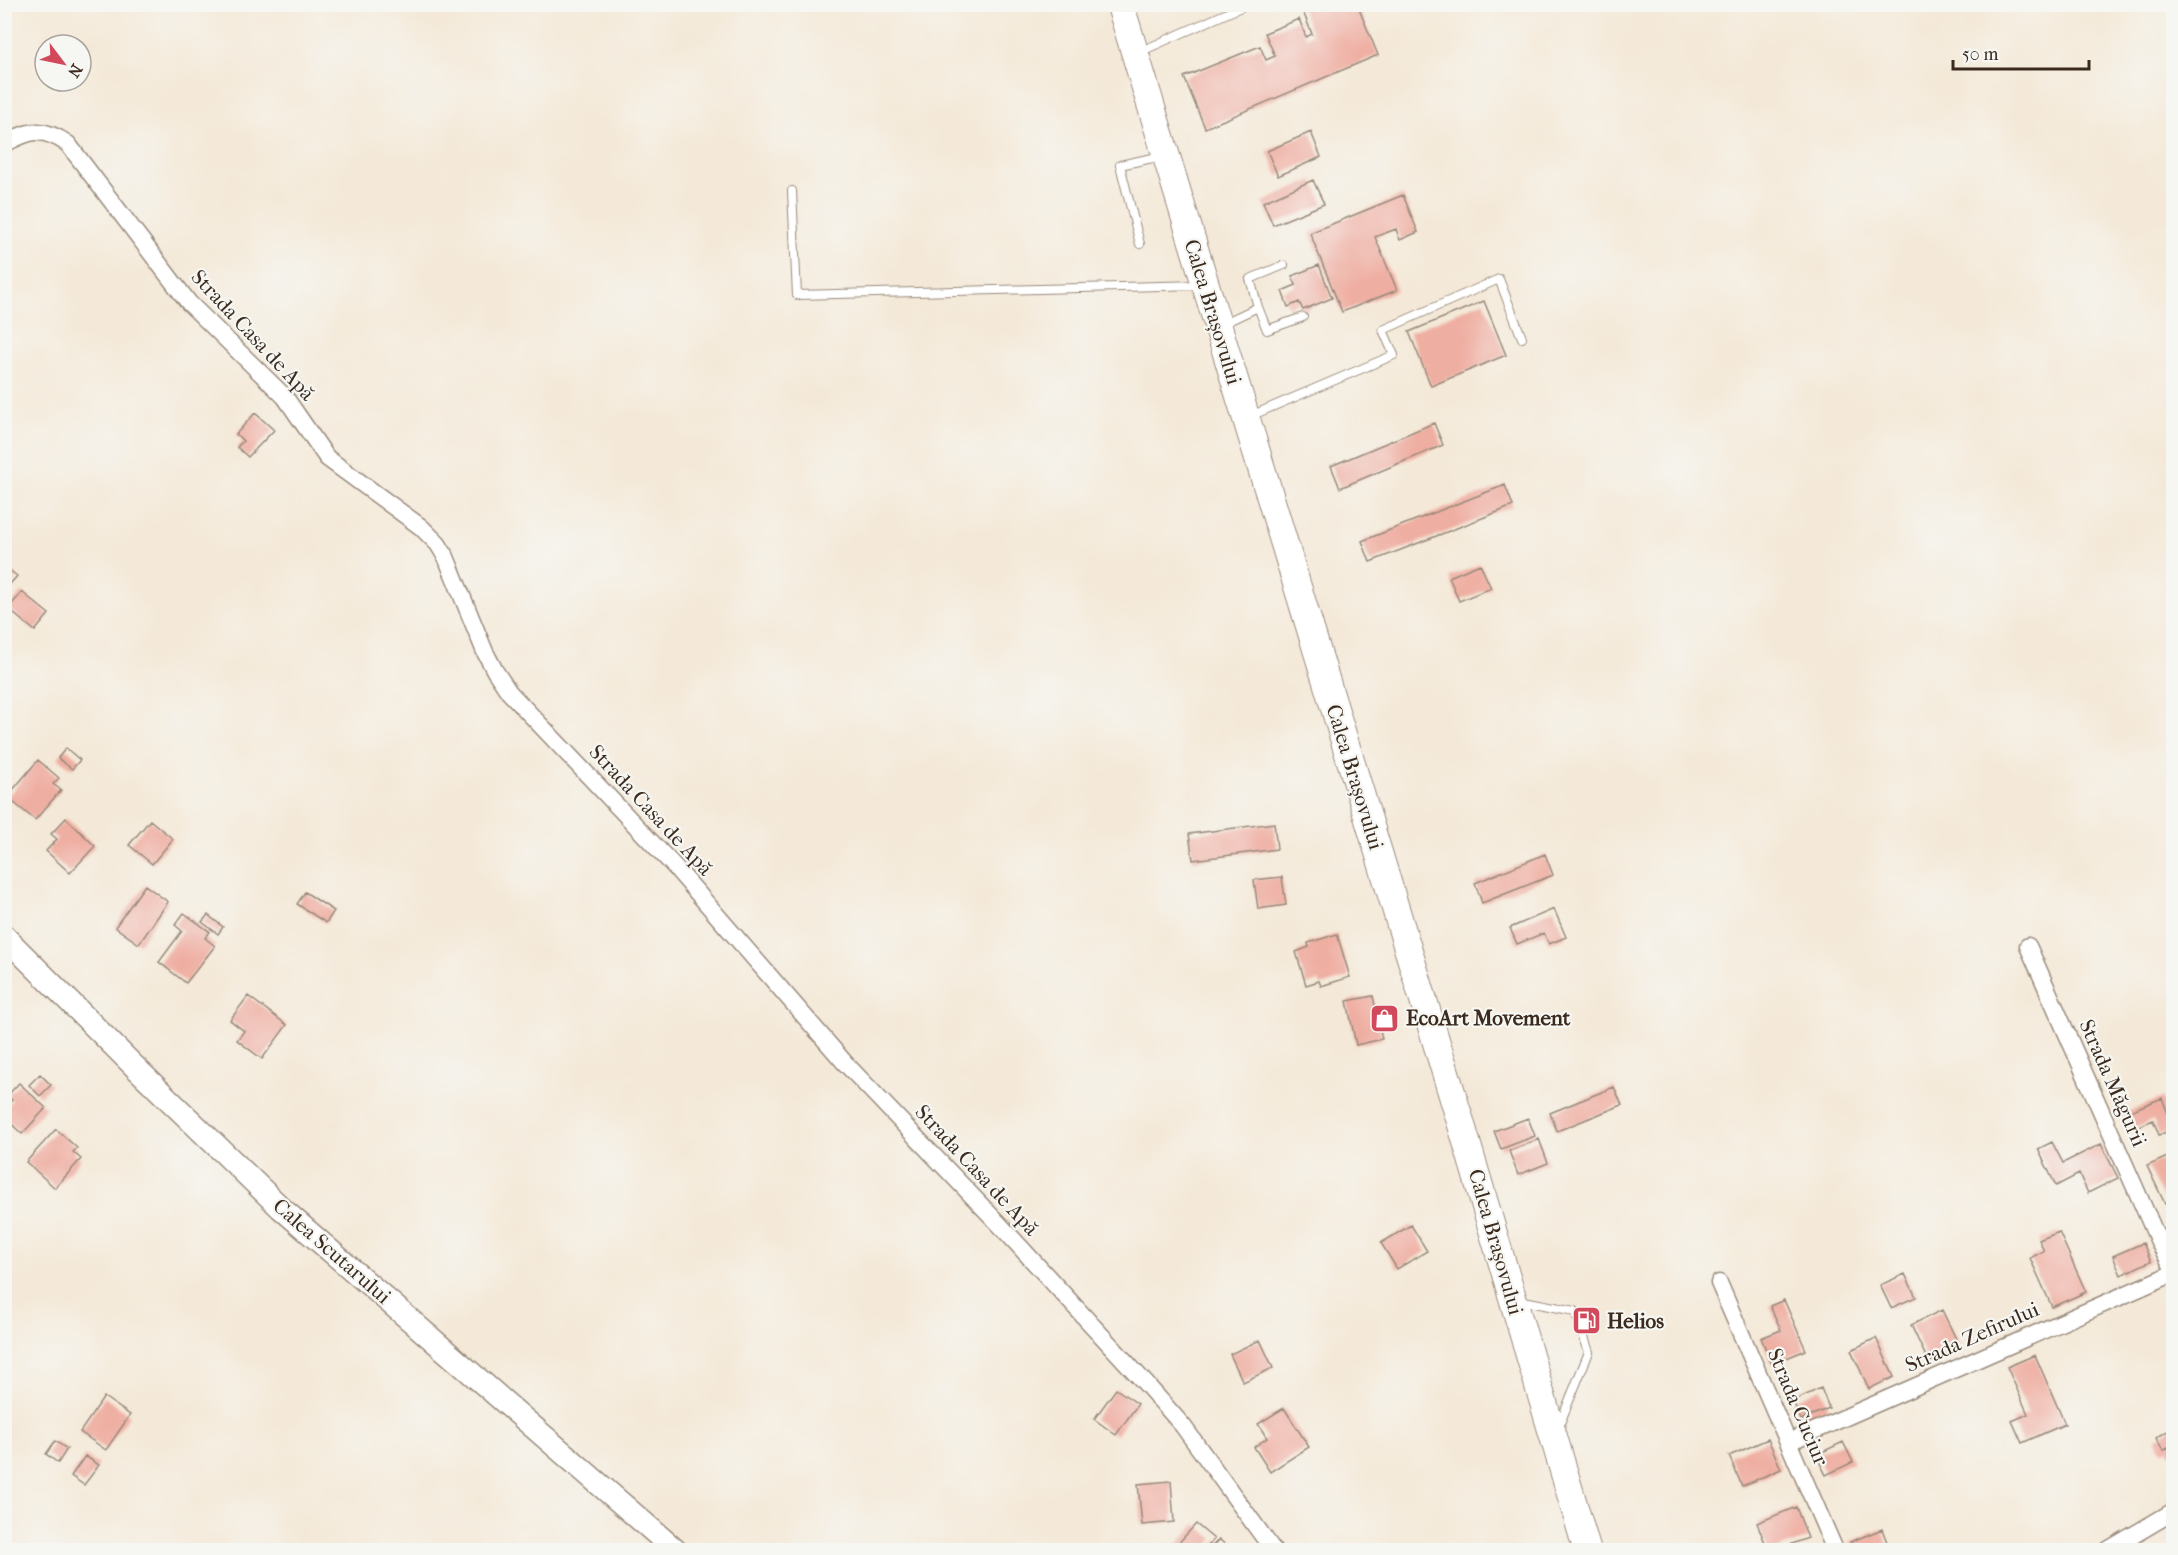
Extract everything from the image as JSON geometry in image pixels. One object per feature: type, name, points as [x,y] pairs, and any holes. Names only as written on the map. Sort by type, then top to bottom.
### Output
[{"type":"highway","name":"Calea Brașovului","points":[[1120,4],[1453,1098],[1587,1551]]},
{"type":"main road","name":"Calea Scutarului","points":[[4,936],[281,1208],[675,1551]]},
{"type":"street","name":"Strada Casa de Apă","points":[[4,144],[34,131],[52,134],[68,144],[194,308],[285,397],[327,458],[430,534],[446,557],[485,652],[510,692],[675,867],[845,1063],[999,1224],[1154,1393],[1183,1426],[1220,1475],[1273,1551]]},
{"type":"street","name":"Strada Măgurii","points":[[2028,946],[2155,1234],[2174,1272]]},
{"type":"street","name":"Strada Zefirului","points":[[1789,1442],[2174,1272]]},
{"type":"street","name":"Strada Cuciur","points":[[1719,1283],[1835,1551]]},
{"type":"street","points":[[2108,1551],[2174,1511]]},
{"type":"lane","points":[[1135,54],[1241,7]]},
{"type":"lane","points":[[1140,244],[1120,165],[1165,155]]},
{"type":"lane","points":[[792,190],[797,295],[1204,285]]},
{"type":"lane","points":[[1284,265],[1250,279],[1258,307],[1267,330],[1303,317]]},
{"type":"lane","points":[[1245,418],[1394,355],[1383,330],[1499,279],[1522,338]]},
{"type":"lane","points":[[1217,326],[1258,307]]},
{"type":"lane","points":[[1512,1299],[1575,1311],[1589,1352],[1554,1439]]},
{"type":"building","points":[[1300,4],[1357,4],[1378,55],[1205,128],[1184,77],[1260,46],[1266,60],[1275,56],[1265,33],[1299,19],[1306,37],[1312,34]]},
{"type":"building","points":[[1311,132],[1321,157],[1278,176],[1267,151]]},
{"type":"building","points":[[1313,180],[1324,204],[1273,225],[1263,202]]},
{"type":"building","points":[[1403,195],[1418,232],[1400,240],[1396,229],[1375,237],[1397,290],[1342,312],[1310,233]]},
{"type":"building","points":[[1319,265],[1332,298],[1303,310],[1299,302],[1288,307],[1282,291],[1296,285],[1292,276]]},
{"type":"building","points":[[1484,301],[1506,355],[1431,386],[1409,332]]},
{"type":"building","points":[[255,413],[274,430],[248,457],[237,447],[243,441],[236,434]]},
{"type":"building","points":[[1434,423],[1443,445],[1340,488],[1331,466]]},
{"type":"building","points":[[1505,485],[1513,506],[1370,562],[1362,541]]},
{"type":"building","points":[[1480,564],[1491,588],[1459,601],[1449,577]]},
{"type":"building","points":[[4,566],[17,576],[4,591]]},
{"type":"building","points":[[22,592],[49,614],[35,631],[8,609]]},
{"type":"building","points":[[66,748],[80,760],[72,769],[58,758]]},
{"type":"building","points":[[4,756],[10,765],[4,769]]},
{"type":"building","points":[[38,760],[59,778],[53,784],[61,790],[35,820],[7,797]]},
{"type":"building","points":[[66,818],[95,846],[70,873],[46,851],[57,839],[51,834]]},
{"type":"building","points":[[150,820],[173,839],[152,864],[129,845]]},
{"type":"building","points":[[1274,823],[1277,849],[1193,860],[1189,834]]},
{"type":"building","points":[[1545,854],[1553,875],[1482,903],[1475,883]]},
{"type":"building","points":[[1282,877],[1286,905],[1258,909],[1254,880]]},
{"type":"building","points":[[145,885],[168,902],[139,944],[115,927]]},
{"type":"building","points":[[305,892],[334,911],[326,923],[297,904]]},
{"type":"building","points":[[1554,909],[1566,937],[1549,944],[1544,933],[1517,944],[1510,928]]},
{"type":"building","points":[[184,913],[210,932],[205,938],[215,946],[186,983],[159,962],[182,931],[175,925]]},
{"type":"building","points":[[208,915],[223,927],[218,934],[202,922]]},
{"type":"building","points":[[1337,934],[1350,977],[1321,986],[1319,981],[1306,985],[1296,952],[1309,947],[1308,943]]},
{"type":"building","points":[[248,996],[287,1025],[262,1059],[237,1040],[244,1031],[230,1020]]},
{"type":"building","points":[[1373,996],[1382,1039],[1356,1045],[1347,1001]]},
{"type":"building","points":[[40,1074],[51,1085],[40,1096],[29,1085]]},
{"type":"building","points":[[19,1083],[46,1108],[22,1134],[4,1117],[4,1108],[12,1100],[7,1096]]},
{"type":"building","points":[[1614,1087],[1622,1105],[1557,1131],[1550,1113]]},
{"type":"building","points":[[2162,1098],[2174,1129],[2159,1135],[2153,1120],[2130,1130],[2123,1114]]},
{"type":"building","points":[[1528,1118],[1535,1136],[1501,1149],[1494,1131]]},
{"type":"building","points":[[56,1129],[77,1148],[73,1152],[81,1159],[55,1188],[26,1162]]},
{"type":"building","points":[[1539,1139],[1548,1163],[1518,1175],[1509,1151]]},
{"type":"building","points":[[2052,1142],[2063,1163],[2101,1144],[2118,1178],[2088,1193],[2079,1174],[2056,1186],[2038,1149]]},
{"type":"building","points":[[2174,1154],[2174,1200],[2165,1204],[2147,1166]]},
{"type":"building","points":[[1411,1225],[1427,1251],[1397,1269],[1381,1243]]},
{"type":"building","points":[[2059,1232],[2086,1292],[2052,1307],[2030,1258],[2044,1251],[2039,1240]]},
{"type":"building","points":[[2143,1243],[2151,1261],[2121,1275],[2113,1256]]},
{"type":"building","points":[[1905,1274],[1916,1297],[1891,1308],[1880,1285]]},
{"type":"building","points":[[1784,1300],[1806,1350],[1772,1364],[1761,1338],[1781,1330],[1770,1306]]},
{"type":"building","points":[[1942,1310],[1960,1347],[1929,1363],[1911,1325]]},
{"type":"building","points":[[1876,1338],[1894,1377],[1869,1389],[1851,1350]]},
{"type":"building","points":[[1260,1340],[1273,1368],[1243,1382],[1230,1354]]},
{"type":"building","points":[[2035,1355],[2065,1424],[2022,1443],[2012,1421],[2028,1414],[2007,1367]]},
{"type":"building","points":[[1821,1388],[1829,1408],[1801,1420],[1793,1401]]},
{"type":"building","points":[[1116,1389],[1138,1404],[1116,1435],[1094,1419]]},
{"type":"building","points":[[104,1397],[130,1415],[106,1450],[80,1432]]},
{"type":"building","points":[[1284,1408],[1309,1447],[1270,1472],[1254,1447],[1267,1438],[1258,1424]]},
{"type":"building","points":[[2174,1427],[2174,1458],[2168,1448],[2163,1451],[2156,1438]]},
{"type":"building","points":[[1768,1439],[1781,1469],[1742,1486],[1729,1456]]},
{"type":"building","points":[[55,1441],[67,1449],[58,1463],[46,1454]]},
{"type":"building","points":[[1843,1442],[1853,1462],[1826,1475],[1816,1455]]},
{"type":"building","points":[[85,1456],[99,1465],[84,1485],[71,1476]]},
{"type":"building","points":[[1171,1481],[1174,1522],[1142,1525],[1138,1484]]},
{"type":"building","points":[[1796,1507],[1808,1538],[1776,1550],[1768,1550],[1757,1523]]},
{"type":"building","points":[[1196,1524],[1214,1539],[1205,1550],[1172,1550]]},
{"type":"building","points":[[1882,1529],[1890,1550],[1853,1550],[1850,1542]]},
{"type":"building","points":[[1219,1539],[1231,1550],[1209,1550]]},
{"type":"place","name":"EcoArt Movement","points":[[1385,1018]]},
{"type":"place","name":"Helios","points":[[1586,1321]]}]
